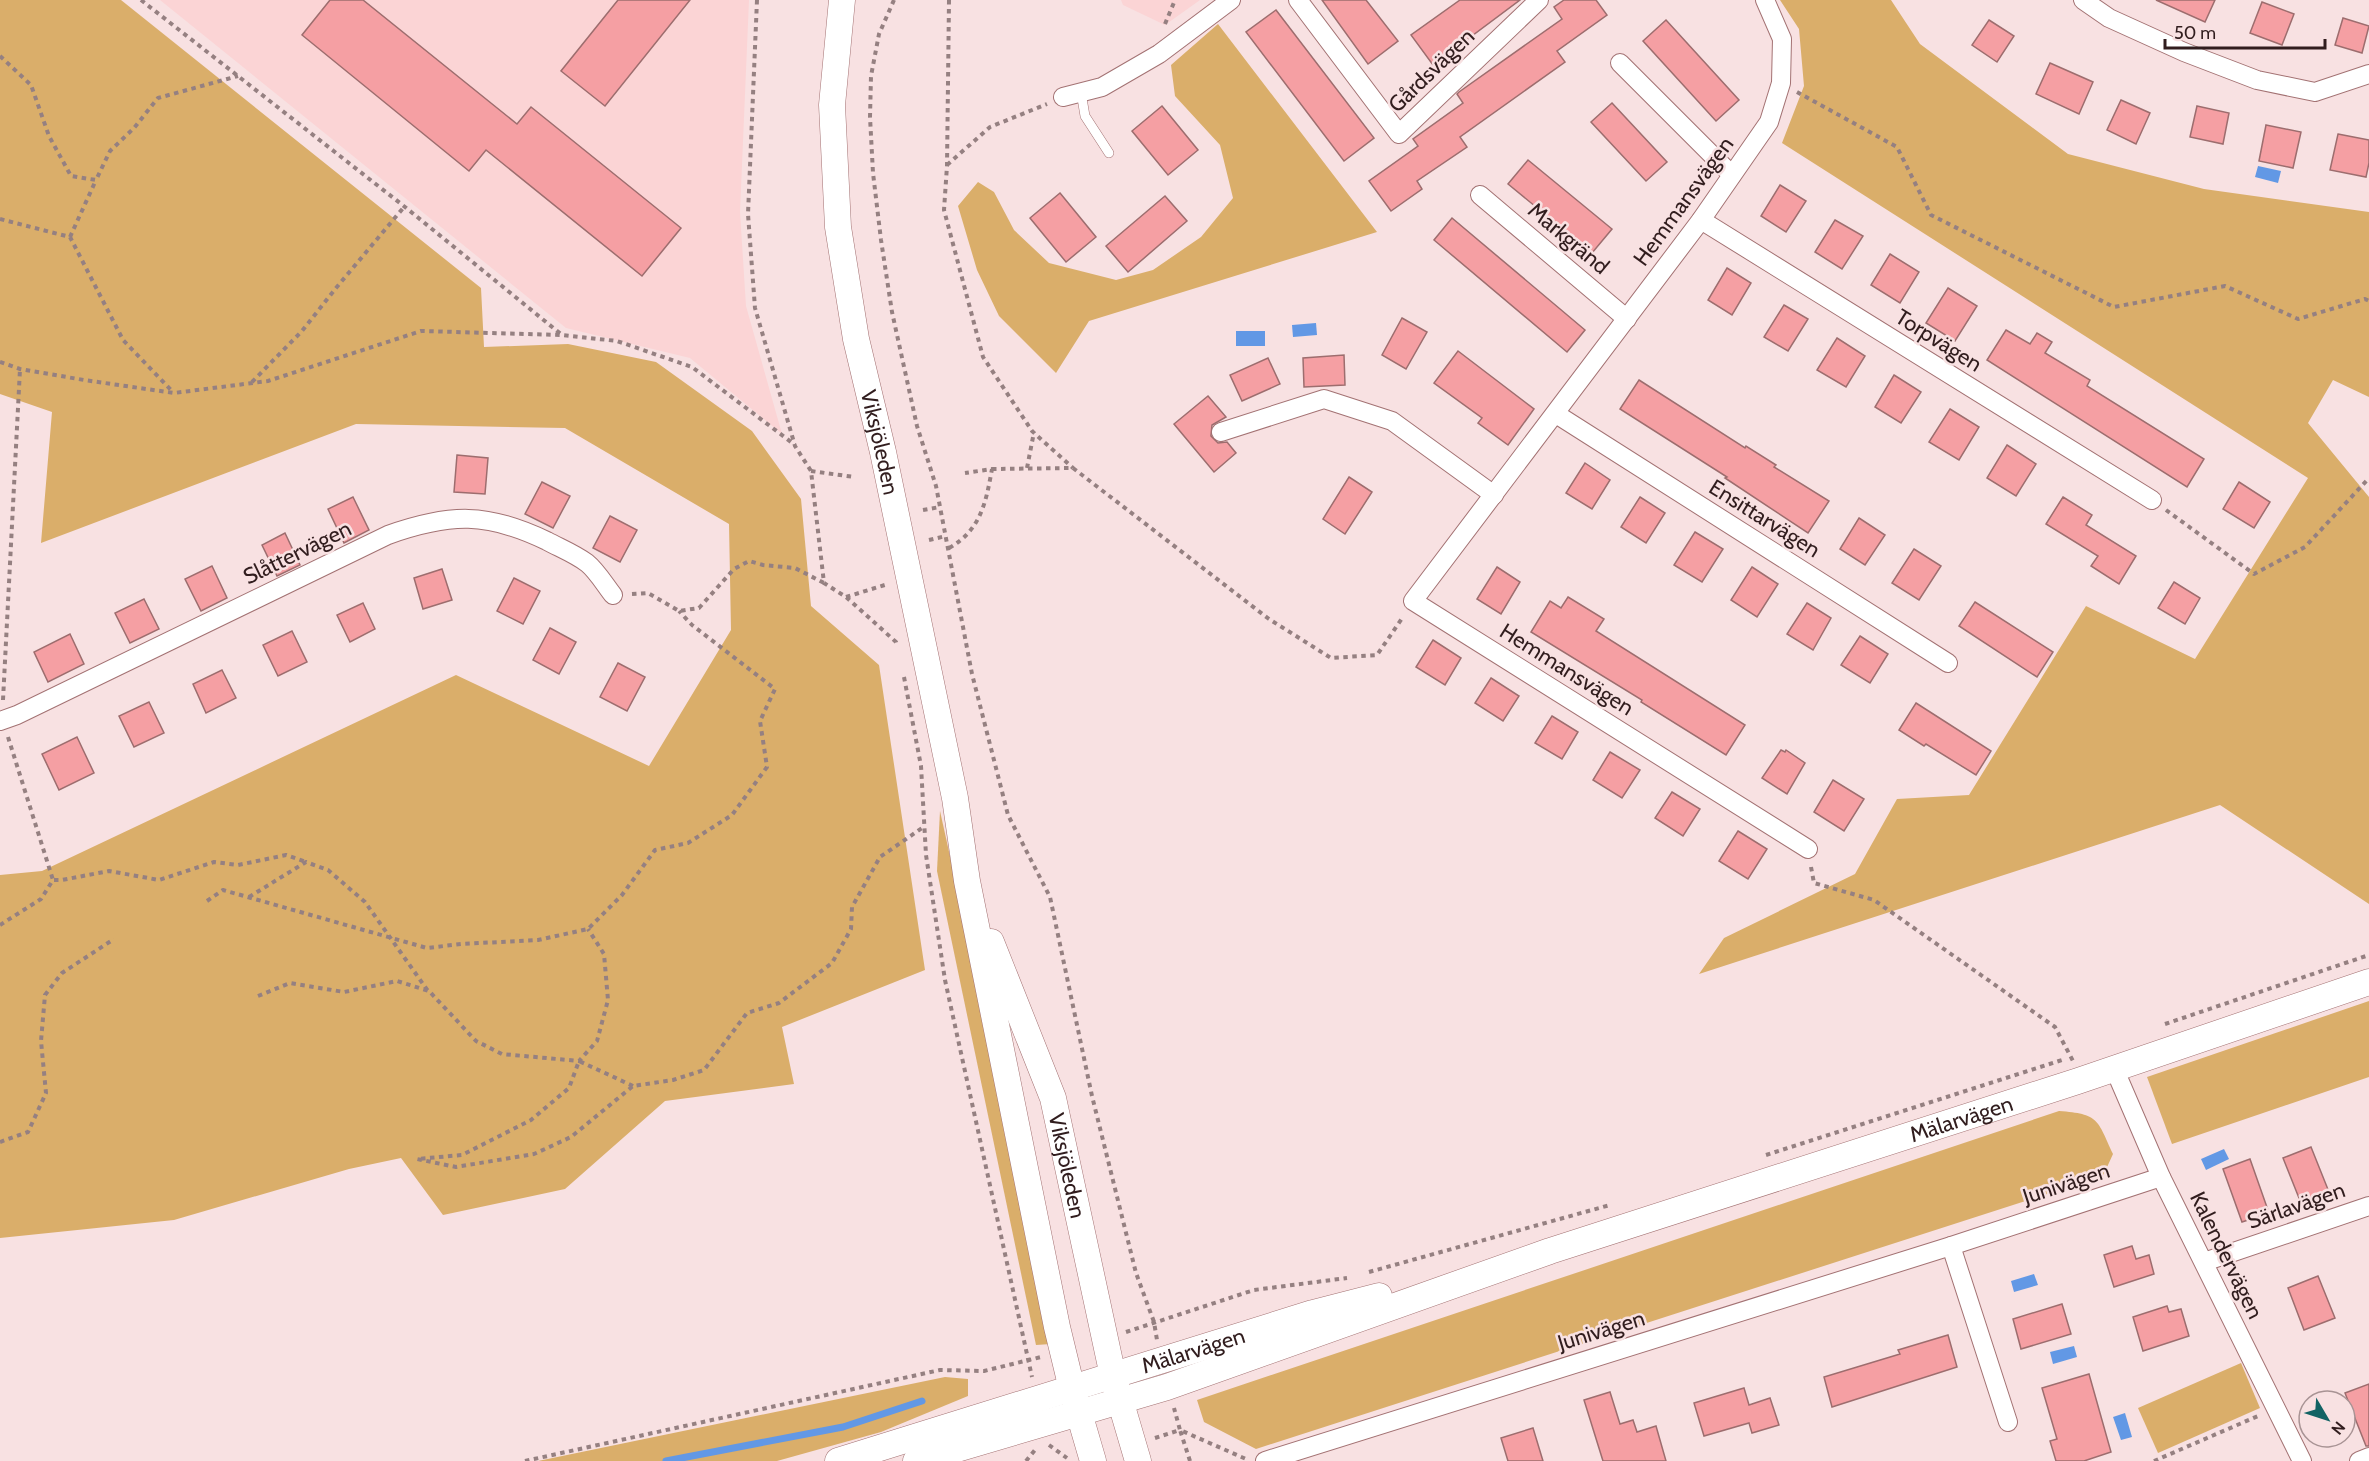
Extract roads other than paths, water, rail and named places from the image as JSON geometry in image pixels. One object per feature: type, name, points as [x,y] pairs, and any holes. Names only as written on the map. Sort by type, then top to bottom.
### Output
[{"type":"street","name":"Viksjöleden","points":[[842,0],[832,105],[838,227],[856,339],[883,452],[956,798],[967,881],[1063,1352],[1093,1461]]},
{"type":"street","points":[[1072,95],[1102,87],[1159,54],[1231,0]]},
{"type":"street","name":"Gårdsvägen","points":[[1298,0],[1399,134],[1539,0]]},
{"type":"street","name":"Hemmansvägen","points":[[1765,0],[1782,39],[1781,83],[1769,122],[1701,220],[1413,601],[1808,849]]},
{"type":"street","points":[[2083,0],[2109,18],[2184,52],[2257,80],[2316,92],[2369,74]]},
{"type":"street","points":[[1620,63],[1732,175]]},
{"type":"street","name":"Markgränd","points":[[1479,195],[1627,319]]},
{"type":"street","name":"Torpvägen","points":[[1701,220],[2152,500]]},
{"type":"street","points":[[1221,432],[1324,399],[1392,421],[1494,495]]},
{"type":"street","name":"Ensittarvägen","points":[[1556,414],[1948,663]]},
{"type":"street","name":"Slåttervägen","points":[[1,721],[96,678],[388,534],[425,522],[456,519],[483,520],[522,529],[588,563],[613,595]]},
{"type":"street","name":"Viksjöleden","points":[[967,881],[1053,1098],[1116,1388],[1138,1461]]},
{"type":"street","name":"Mälarvägen","points":[[1116,1388],[1167,1387],[1550,1251],[2078,1082],[2369,982]]},
{"type":"street","name":"Kalendervägen","points":[[2114,1068],[2161,1177],[2302,1461]]},
{"type":"street","name":"Junivägen","points":[[1265,1461],[1951,1246],[2161,1177]]},
{"type":"street","name":"Särlavägen","points":[[2204,1262],[2369,1206]]},
{"type":"street","points":[[1951,1246],[2008,1422]]},
{"type":"street","name":"Mälarvägen","points":[[838,1461],[1116,1388],[1160,1362],[1313,1313],[1550,1251]]},
{"type":"street","name":"Mälarvägen","points":[[916,1461],[1075,1400]]},
{"type":"street","points":[[2359,1461],[2369,1457]]},
{"type":"lane","points":[[1072,95],[1109,153]]},
{"type":"water","points":[[2258,166],[2281,171],[2278,183],[2255,177]]},
{"type":"water","points":[[1316,323],[1317,335],[1293,337],[1292,325]]},
{"type":"water","points":[[1236,331],[1265,331],[1265,346],[1236,346]]},
{"type":"water","points":[[2224,1149],[2229,1159],[2206,1170],[2201,1159]]},
{"type":"water","points":[[2034,1274],[2038,1285],[2014,1292],[2011,1281]]},
{"type":"water","points":[[2074,1346],[2077,1357],[2053,1364],[2050,1352]]},
{"type":"water","points":[[2125,1413],[2132,1437],[2121,1440],[2113,1417]]},
{"type":"waterway","points":[[666,1461],[843,1427],[922,1401]]}]
